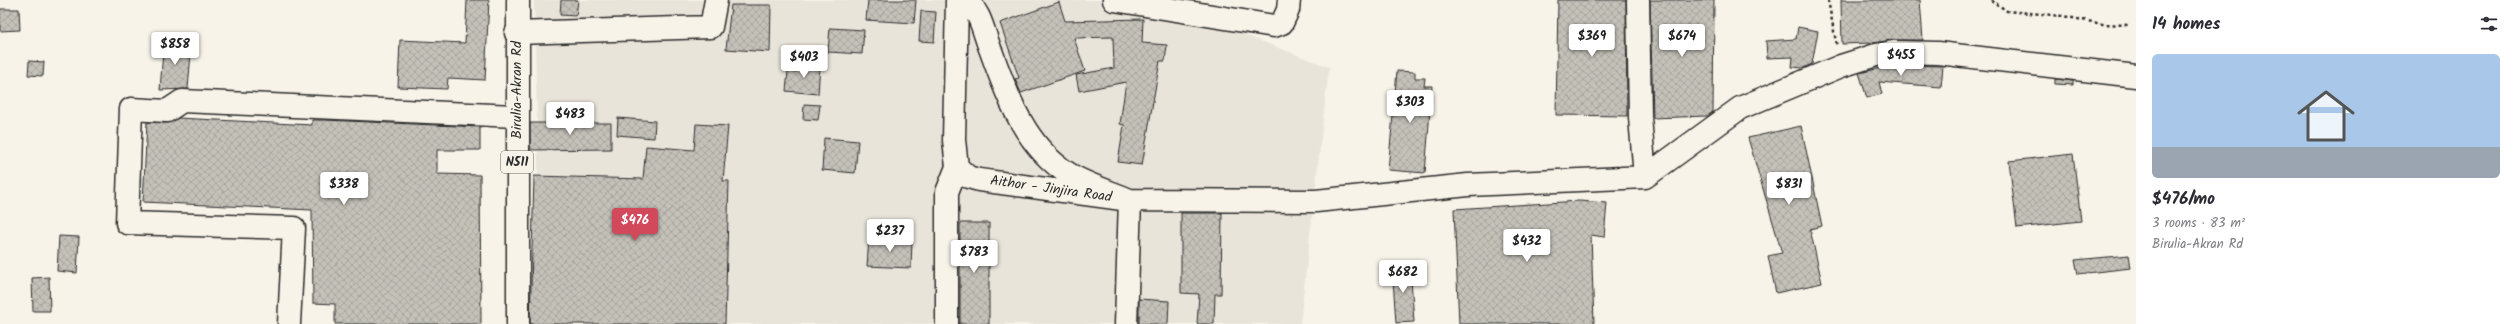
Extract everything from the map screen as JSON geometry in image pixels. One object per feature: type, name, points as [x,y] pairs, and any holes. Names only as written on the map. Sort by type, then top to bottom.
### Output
[{"type":"main road","name":"Birulia-Akran Rd","points":[[518,0],[516,33],[518,324]]},
{"type":"main road","points":[[516,33],[711,27],[716,0]]},
{"type":"main road","points":[[947,324],[947,192],[957,167],[954,140],[957,0]]},
{"type":"main road","points":[[966,0],[975,8],[990,50],[1018,116],[1037,148],[1069,174],[1130,200],[1126,324]]},
{"type":"main road","points":[[1114,0],[1274,26],[1282,23],[1290,0]]},
{"type":"main road","points":[[1638,0],[1640,117],[1645,177]]},
{"type":"main road","points":[[1645,177],[1740,108],[1841,66],[1893,52],[1938,53],[2136,76]]},
{"type":"main road","points":[[289,324],[294,228],[127,223],[131,109],[167,111],[182,101],[517,116]]},
{"type":"main road","name":"Aithor - Jinjira Road","points":[[957,167],[968,177],[980,180],[1130,200],[1316,201],[1468,185],[1645,177]]},
{"type":"path","points":[[1828,0],[1841,66]]},
{"type":"path","points":[[1991,0],[2007,11],[2063,16],[2102,24],[2128,25]]},
{"type":"shaded area","points":[[534,0],[1153,0],[1329,67],[1300,324],[542,324]]},
{"type":"building","points":[[467,0],[489,0],[485,80],[448,78],[447,89],[398,87],[400,40],[465,43]]},
{"type":"building","points":[[561,0],[578,0],[576,16],[560,15]]},
{"type":"building","points":[[868,0],[916,0],[914,23],[866,20]]},
{"type":"building","points":[[1558,0],[1626,0],[1627,116],[1556,115]]},
{"type":"building","points":[[1650,0],[1714,0],[1713,112],[1707,116],[1653,118]]},
{"type":"building","points":[[1841,0],[1920,0],[1923,40],[1893,40],[1872,43],[1842,44]]},
{"type":"building","points":[[1059,2],[1065,21],[1143,19],[1142,43],[1167,45],[1165,61],[1160,61],[1142,165],[1118,162],[1124,125],[1120,124],[1126,82],[1079,91],[1076,75],[1114,68],[1113,37],[1074,38],[1085,71],[1021,93],[1015,79],[1019,78],[1000,23]]},
{"type":"building","points":[[731,5],[771,5],[770,52],[726,49]]},
{"type":"building","points":[[0,9],[19,9],[20,30],[0,31]]},
{"type":"building","points":[[921,11],[936,12],[934,42],[919,41]]},
{"type":"building","points":[[1798,27],[1818,31],[1812,64],[1803,68],[1792,67],[1793,57],[1767,58],[1766,41],[1796,39]]},
{"type":"building","points":[[830,28],[864,30],[862,54],[828,52]]},
{"type":"building","points":[[164,38],[183,40],[182,52],[191,53],[188,89],[160,90]]},
{"type":"building","points":[[29,61],[44,62],[43,76],[28,75]]},
{"type":"building","points":[[797,63],[820,65],[818,94],[786,91],[788,71],[796,72]]},
{"type":"building","points":[[1894,65],[1943,66],[1941,87],[1879,82],[1882,94],[1867,98],[1859,73]]},
{"type":"building","points":[[1397,71],[1415,72],[1415,78],[1425,78],[1424,86],[1432,86],[1425,173],[1388,170]]},
{"type":"building","points":[[2055,79],[2073,81],[2073,85],[2055,84]]},
{"type":"building","points":[[804,104],[820,105],[818,120],[803,119]]},
{"type":"building","points":[[178,118],[312,125],[312,120],[325,120],[480,127],[480,150],[437,150],[437,174],[480,175],[481,324],[335,324],[335,304],[313,303],[312,210],[143,202],[147,122],[167,123]]},
{"type":"building","points":[[618,118],[655,121],[654,138],[617,135]]},
{"type":"building","points":[[530,123],[611,123],[611,149],[530,150]]},
{"type":"building","points":[[696,124],[728,126],[723,181],[729,181],[725,324],[530,324],[534,176],[643,179],[646,146],[694,150]]},
{"type":"building","points":[[1801,126],[1822,226],[1810,229],[1822,283],[1776,293],[1768,256],[1782,253],[1748,138]]},
{"type":"building","points":[[824,138],[858,141],[855,173],[822,170]]},
{"type":"building","points":[[2073,154],[2081,221],[2017,228],[2009,161]]},
{"type":"building","points":[[1579,201],[1607,203],[1604,237],[1591,235],[1594,324],[1459,324],[1454,209]]},
{"type":"building","points":[[1181,213],[1222,213],[1221,294],[1215,294],[1214,324],[1197,324],[1199,294],[1181,293]]},
{"type":"building","points":[[960,223],[989,223],[989,324],[960,324]]},
{"type":"building","points":[[59,236],[79,237],[77,273],[57,271]]},
{"type":"building","points":[[869,238],[912,241],[911,268],[867,266]]},
{"type":"building","points":[[2129,255],[2131,268],[2078,274],[2075,260]]},
{"type":"building","points":[[1410,264],[1414,322],[1396,323],[1392,265]]},
{"type":"building","points":[[49,277],[50,311],[33,311],[32,278]]},
{"type":"building","points":[[1139,299],[1169,301],[1168,324],[1139,324]]}]
